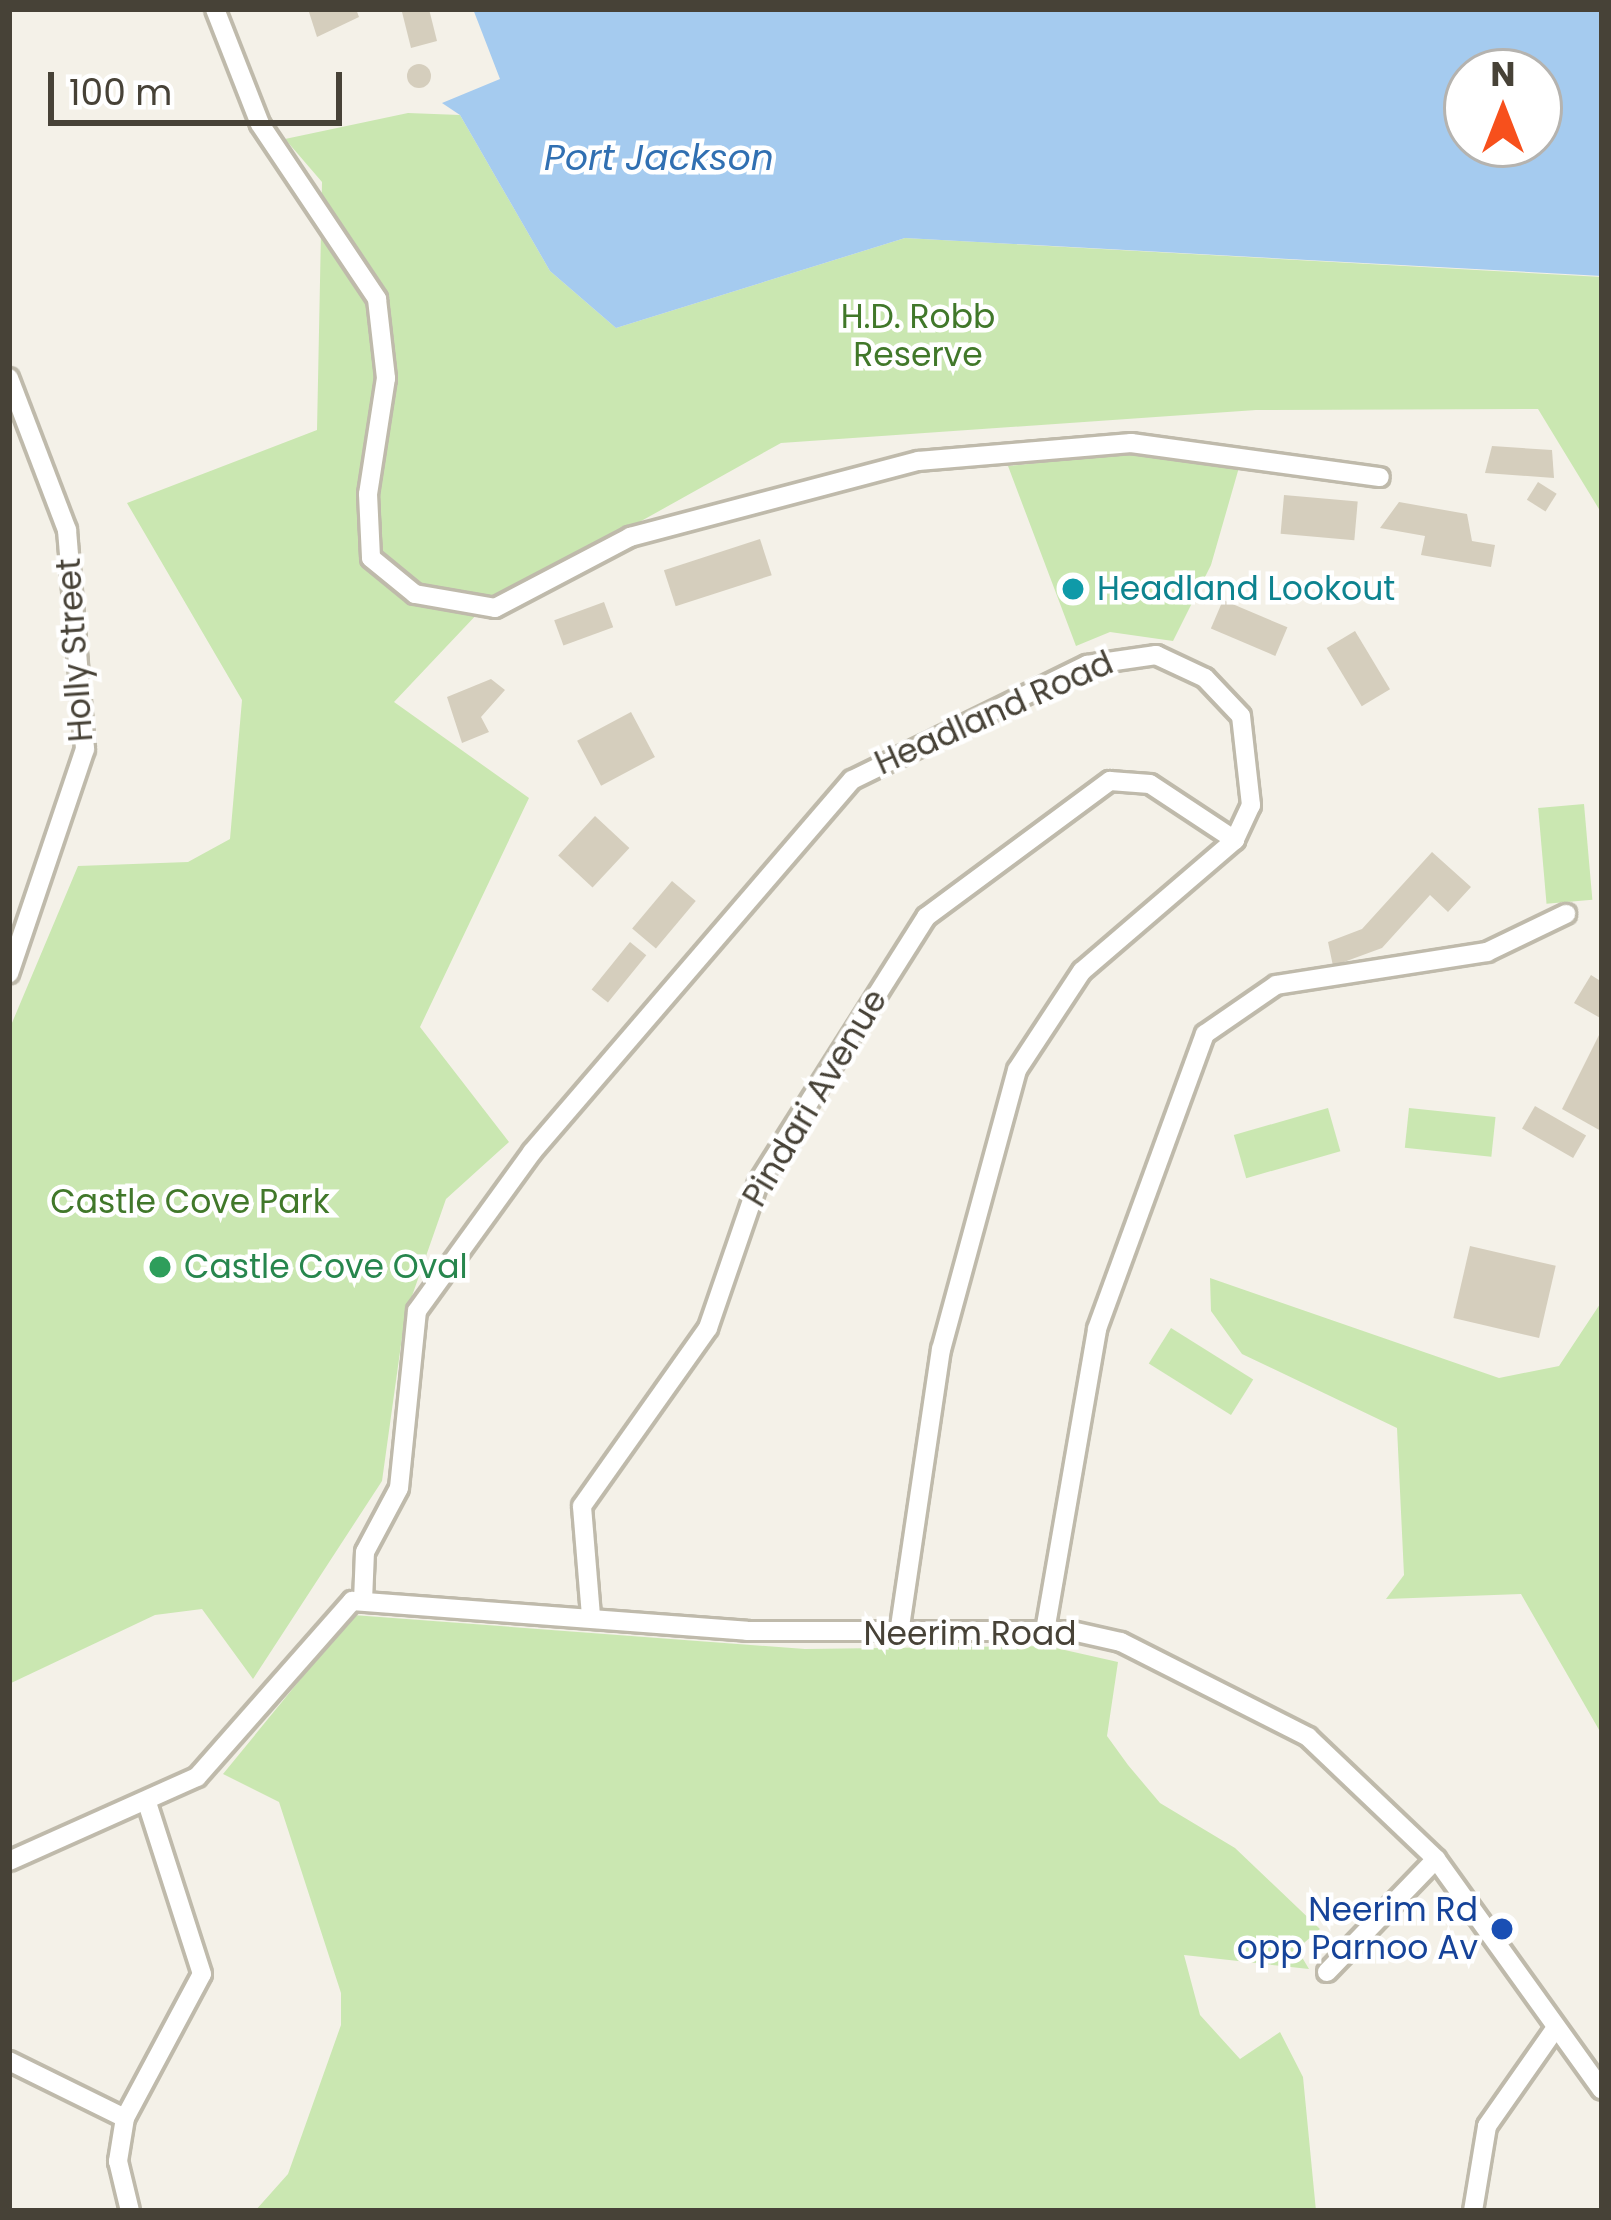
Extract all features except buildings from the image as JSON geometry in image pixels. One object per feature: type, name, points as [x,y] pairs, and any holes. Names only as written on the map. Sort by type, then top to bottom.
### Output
[{"type":"street","points":[[215,9],[260,124],[377,298],[386,378],[368,494],[371,558],[415,594],[495,608],[630,537],[918,460],[1131,443],[1380,478]]},
{"type":"street","name":"Holly Street","points":[[9,378],[67,530],[85,749],[9,973]]},
{"type":"street","name":"Headland Road","points":[[363,1601],[365,1552],[399,1488],[424,1299],[532,1152],[852,780],[1087,665],[1156,655],[1220,689],[1250,734],[1254,787],[1235,840]]},
{"type":"street","name":"Pindari Avenue","points":[[591,1616],[583,1506],[708,1328],[758,1183],[912,935],[951,892],[1110,781],[1150,784],[1235,840]]},
{"type":"street","points":[[899,1633],[938,1364],[1017,1070],[1082,971],[1235,840]]},
{"type":"street","points":[[1045,1631],[1096,1329],[1205,1034],[1276,985],[1487,952],[1565,914]]},
{"type":"street","points":[[9,1861],[147,1803],[211,1764],[328,1618],[363,1601]]},
{"type":"street","name":"Neerim Road","points":[[363,1601],[899,1633],[1045,1631],[1120,1642],[1279,1719],[1436,1859],[1602,2090]]},
{"type":"street","points":[[130,2211],[118,2161],[125,2118],[202,1974],[147,1803]]},
{"type":"street","points":[[1327,1972],[1436,1859]]},
{"type":"street","points":[[1474,2211],[1487,2126],[1556,2029]]},
{"type":"street","points":[[9,2060],[125,2118]]},
{"type":"green space","points":[[408,113],[460,115],[550,271],[616,328],[905,238],[1602,277],[1602,514],[1538,409],[1256,410],[781,443],[480,611],[394,702],[529,798],[420,1027],[509,1142],[446,1199],[405,1316],[382,1481],[253,1679],[202,1609],[155,1615],[9,1684],[9,1030],[78,866],[188,862],[230,839],[242,700],[127,503],[317,430],[322,182],[285,139]]},
{"type":"green space","points":[[1134,453],[1240,464],[1211,565],[1173,641],[1110,632],[1076,646],[1008,466]]},
{"type":"green space","points":[[1584,804],[1592,900],[1547,904],[1538,808]]},
{"type":"green space","points":[[1328,1108],[1340,1151],[1246,1178],[1234,1135]]},
{"type":"green space","points":[[1409,1108],[1496,1117],[1491,1157],[1405,1148]]},
{"type":"green space","points":[[1210,1278],[1499,1378],[1559,1366],[1602,1301],[1602,1735],[1521,1594],[1386,1599],[1404,1575],[1397,1428],[1242,1354],[1211,1311]]},
{"type":"green space","points":[[1171,1328],[1253,1379],[1231,1415],[1149,1364]]},
{"type":"green space","points":[[353,1615],[805,1649],[1047,1646],[1118,1662],[1107,1736],[1128,1765],[1160,1803],[1235,1848],[1320,1929],[1297,1949],[1309,1969],[1184,1955],[1200,2015],[1240,2059],[1280,2032],[1303,2077],[1316,2211],[255,2211],[288,2174],[341,2025],[341,1993],[279,1802],[223,1774]]},
{"type":"water","name":"Port Jackson","points":[[473,9],[1602,9],[1602,276],[905,238],[616,328],[550,271],[460,115],[442,103],[500,79]]},
{"type":"place","name":"Headland Lookout","points":[[1073,589]]},
{"type":"place","name":"Castle Cove Oval","points":[[160,1267]]},
{"type":"place","name":"Neerim Rd opp Parnoo Av","points":[[1502,1929]]},
{"type":"park label","name":"H.D. Robb Reserve","points":[[918,336]]},
{"type":"park label","name":"Castle Cove Park","points":[[190,1202]]}]
